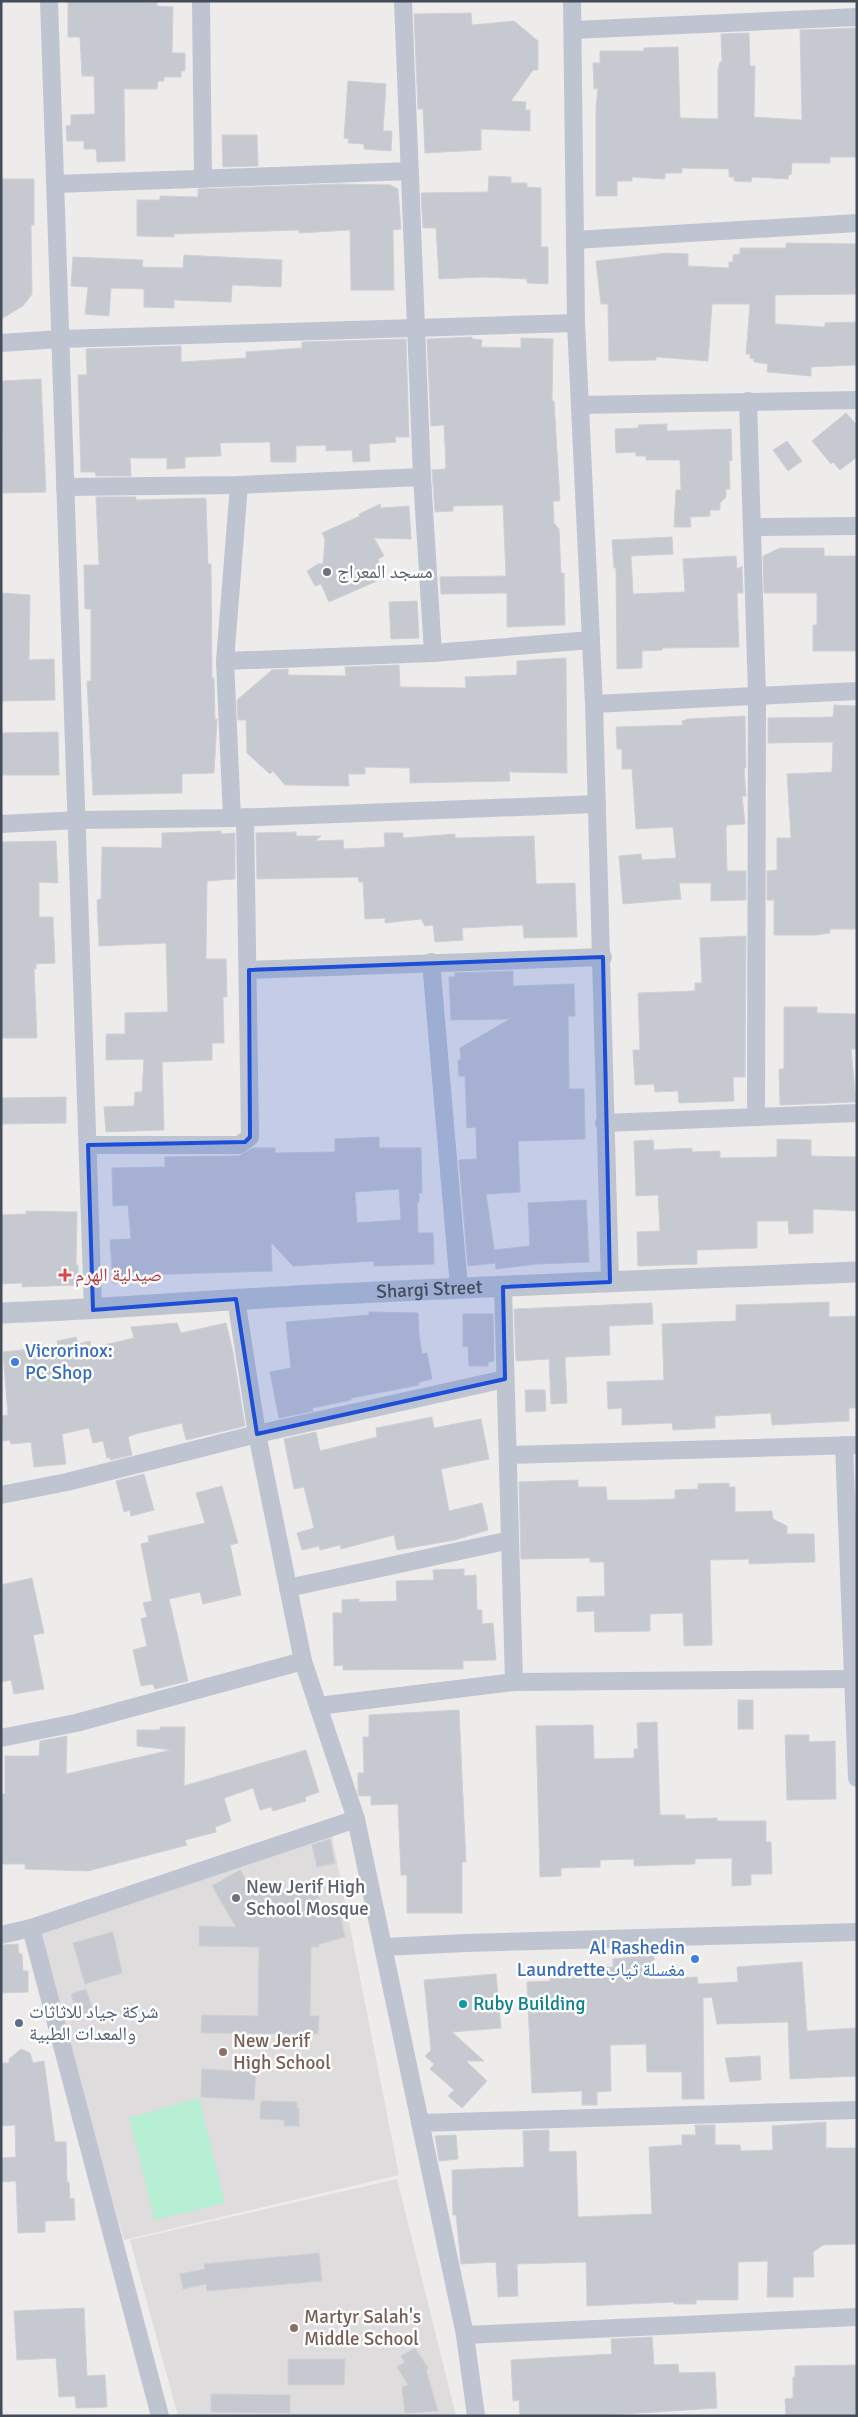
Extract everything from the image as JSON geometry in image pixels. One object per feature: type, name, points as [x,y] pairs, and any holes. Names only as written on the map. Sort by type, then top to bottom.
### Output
[{"type":"street","points":[[49,1],[93,1310]]},
{"type":"street","points":[[201,1],[203,180]]},
{"type":"street","points":[[403,1],[422,477],[433,653]]},
{"type":"street","points":[[572,1],[576,323],[594,704],[596,804],[603,957],[604,1123],[610,1282]]},
{"type":"street","points":[[573,30],[857,18]]},
{"type":"street","points":[[56,184],[410,171]]},
{"type":"street","points":[[575,240],[857,224]]},
{"type":"street","points":[[1,343],[60,339],[416,326],[576,323]]},
{"type":"street","points":[[580,405],[857,400]]},
{"type":"street","points":[[748,401],[757,695],[756,1116]]},
{"type":"street","points":[[65,487],[239,485],[422,477]]},
{"type":"street","points":[[88,1145],[239,1145],[250,1137],[249,970],[225,661],[239,485]]},
{"type":"street","points":[[752,528],[857,526]]},
{"type":"street","points":[[225,661],[433,653],[591,640]]},
{"type":"street","points":[[594,704],[757,695],[857,692]]},
{"type":"street","points":[[1,824],[78,820],[238,818],[596,804]]},
{"type":"street","points":[[249,970],[603,957]]},
{"type":"street","points":[[431,962],[459,1287]]},
{"type":"street","points":[[604,1123],[857,1113]]},
{"type":"street","name":"Shargi Street","points":[[1,1313],[93,1310],[236,1299],[459,1287],[503,1287],[857,1272]]},
{"type":"street","points":[[503,1287],[514,1682]]},
{"type":"street","points":[[236,1299],[257,1434],[303,1661],[356,1819],[465,2335],[476,2416]]},
{"type":"street","points":[[1,1495],[67,1482],[257,1434],[505,1379]]},
{"type":"street","points":[[508,1455],[851,1445],[853,1679],[857,1778]]},
{"type":"street","points":[[288,1588],[510,1540]]},
{"type":"street","points":[[1,1738],[76,1723],[303,1661]]},
{"type":"street","points":[[318,1706],[514,1682],[853,1679]]},
{"type":"street","points":[[1,1936],[31,1928],[356,1819]]},
{"type":"street","points":[[31,1928],[160,2416]]},
{"type":"street","points":[[384,1947],[857,1932]]},
{"type":"street","points":[[420,2123],[857,2110]]},
{"type":"street","points":[[465,2335],[857,2316]]},
{"type":"highlighted area","points":[[603,957],[610,1282],[503,1287],[505,1379],[257,1434],[236,1299],[93,1310],[88,1145],[245,1142],[250,1137],[249,970]]},
{"type":"shaded area","name":"New Jerif High School","points":[[331,1831],[399,2175],[124,2240],[36,1930]]},
{"type":"shaded area","name":"Martyr Salah's Middle School","points":[[397,2179],[456,2416],[178,2416],[130,2240]]},
{"type":"green space","points":[[199,2098],[225,2203],[155,2220],[129,2118]]},
{"type":"building","points":[[68,1],[157,2],[157,6],[173,7],[172,53],[185,53],[185,71],[181,71],[181,77],[164,77],[164,81],[158,81],[157,89],[124,89],[125,161],[97,162],[96,149],[84,149],[84,141],[67,141],[66,126],[71,125],[71,115],[95,114],[94,76],[82,76],[80,37],[68,37]]},
{"type":"building","points":[[471,13],[472,25],[514,21],[538,41],[538,70],[533,70],[511,101],[526,102],[525,110],[530,110],[530,131],[481,129],[481,150],[425,153],[423,109],[418,109],[414,14]]},
{"type":"building","points":[[857,28],[857,157],[830,157],[830,163],[792,163],[791,175],[789,174],[788,179],[752,177],[751,182],[734,181],[734,177],[729,177],[729,169],[682,168],[682,173],[665,173],[665,179],[632,177],[632,181],[617,181],[617,196],[596,196],[596,107],[598,88],[594,89],[593,63],[600,63],[600,51],[644,51],[644,48],[678,47],[680,117],[718,119],[718,70],[720,62],[722,62],[721,34],[749,33],[750,66],[755,66],[754,117],[802,120],[800,30]]},
{"type":"building","points":[[348,81],[386,84],[383,131],[392,131],[391,151],[364,149],[364,144],[348,143],[349,139],[344,138]]},
{"type":"building","points":[[222,135],[257,135],[258,166],[223,167]]},
{"type":"building","points":[[489,176],[511,177],[511,183],[527,183],[527,187],[541,188],[541,247],[548,247],[548,284],[527,283],[527,279],[483,277],[439,279],[436,228],[423,228],[421,193],[488,192]]},
{"type":"building","points":[[1,179],[34,179],[34,225],[31,225],[32,294],[23,306],[1,319]]},
{"type":"building","points":[[338,184],[390,185],[398,189],[401,229],[393,230],[394,290],[351,290],[350,230],[299,233],[299,230],[174,234],[174,237],[137,236],[137,200],[160,200],[160,196],[198,197],[198,189]]},
{"type":"building","points":[[786,243],[857,244],[857,294],[775,295],[775,324],[825,327],[825,323],[857,322],[857,365],[811,367],[811,376],[767,372],[768,364],[754,362],[754,359],[750,358],[750,354],[746,354],[750,304],[712,304],[708,361],[656,357],[656,360],[609,361],[608,304],[601,304],[596,261],[667,253],[688,254],[688,266],[729,268],[729,262],[733,262],[733,255],[740,254],[740,248],[786,248]]},
{"type":"building","points":[[184,255],[282,260],[281,287],[232,285],[231,302],[174,300],[174,308],[144,307],[144,289],[111,288],[109,316],[85,314],[88,287],[71,286],[73,257],[143,260],[142,267],[183,268]]},
{"type":"building","points":[[472,337],[472,339],[482,340],[481,347],[521,348],[521,338],[553,339],[552,401],[554,401],[560,501],[553,501],[554,523],[559,529],[561,573],[564,573],[565,625],[507,627],[507,593],[441,594],[440,577],[506,576],[503,505],[453,506],[453,511],[435,512],[432,470],[445,469],[446,467],[444,425],[431,426],[427,339]]},
{"type":"building","points":[[406,339],[409,437],[395,437],[396,442],[369,444],[370,461],[353,462],[352,450],[326,451],[326,445],[296,446],[296,462],[271,462],[270,442],[220,443],[221,456],[185,457],[185,468],[167,469],[167,458],[130,458],[131,476],[96,476],[95,472],[81,472],[78,375],[87,375],[86,349],[181,346],[181,362],[246,358],[246,352],[302,348],[302,342]]},
{"type":"building","points":[[41,379],[46,492],[3,493],[1,381]]},
{"type":"building","points":[[846,413],[857,425],[857,457],[840,470],[833,462],[831,464],[812,441]]},
{"type":"building","points":[[667,424],[667,431],[731,429],[732,460],[729,461],[730,489],[726,489],[726,497],[720,503],[720,510],[710,510],[710,516],[690,517],[691,527],[674,527],[676,490],[681,490],[680,460],[646,460],[646,456],[636,456],[636,452],[616,453],[615,429],[639,428],[638,425]]},
{"type":"building","points":[[787,441],[802,461],[788,471],[773,450]]},
{"type":"building","points":[[96,497],[136,497],[136,500],[206,498],[208,564],[211,564],[212,678],[214,678],[215,720],[217,719],[214,773],[182,774],[182,793],[93,795],[87,681],[91,681],[91,609],[85,609],[84,565],[99,565]]},
{"type":"building","points":[[380,504],[381,508],[409,506],[411,539],[374,538],[384,556],[378,559],[386,577],[329,602],[321,584],[315,586],[307,571],[318,564],[323,564],[325,539],[322,533],[360,516],[359,514]]},
{"type":"building","points":[[672,537],[673,554],[631,556],[633,594],[685,592],[683,559],[736,556],[737,569],[742,566],[743,593],[737,593],[739,647],[662,648],[662,650],[642,651],[642,668],[617,669],[616,568],[614,568],[612,540]]},
{"type":"building","points":[[780,548],[824,548],[824,556],[857,556],[857,651],[813,651],[813,625],[817,625],[817,593],[764,593],[763,556]]},
{"type":"building","points":[[1,593],[30,595],[29,660],[54,659],[55,700],[1,701]]},
{"type":"building","points":[[417,601],[419,638],[391,639],[389,602]]},
{"type":"building","points":[[566,658],[567,773],[509,772],[510,781],[410,783],[410,768],[365,767],[365,774],[348,774],[349,786],[285,785],[273,771],[270,774],[247,753],[246,720],[238,720],[237,700],[272,670],[288,669],[288,675],[346,676],[345,667],[399,665],[400,687],[466,688],[465,677],[517,675],[517,661]]},
{"type":"building","points":[[834,705],[857,706],[857,929],[830,929],[830,933],[816,935],[774,935],[774,900],[767,900],[767,871],[777,870],[777,838],[791,838],[787,774],[832,772],[833,742],[768,743],[768,718],[833,717]]},
{"type":"building","points":[[745,716],[746,768],[744,768],[746,796],[742,796],[745,824],[727,825],[726,829],[727,871],[746,871],[746,900],[711,901],[711,883],[679,883],[681,899],[623,904],[619,856],[641,854],[642,860],[676,858],[673,827],[636,829],[632,769],[622,769],[622,749],[617,749],[616,727],[683,725],[682,721],[688,719]]},
{"type":"building","points":[[58,732],[59,775],[1,775],[1,733]]},
{"type":"building","points":[[221,831],[221,834],[235,833],[235,879],[207,881],[206,959],[226,959],[227,997],[223,997],[224,1043],[212,1043],[212,1060],[162,1062],[164,1130],[106,1132],[104,1107],[134,1106],[135,1092],[142,1092],[144,1059],[106,1060],[106,1034],[125,1034],[125,1013],[168,1012],[166,943],[99,946],[97,900],[101,899],[102,847],[162,848],[162,833]]},
{"type":"building","points":[[296,832],[296,836],[321,836],[315,841],[343,840],[344,849],[385,847],[384,833],[403,833],[403,838],[455,834],[455,838],[534,836],[536,884],[575,883],[577,937],[524,938],[523,925],[462,928],[463,940],[435,942],[433,925],[425,926],[421,919],[385,923],[385,918],[365,919],[363,882],[359,882],[358,877],[257,879],[256,833]]},
{"type":"building","points":[[56,841],[58,883],[39,882],[39,917],[53,917],[55,963],[36,964],[36,969],[34,969],[37,1038],[1,1038],[1,842]]},
{"type":"building","points":[[746,936],[745,1077],[733,1077],[734,1101],[679,1103],[678,1091],[655,1092],[654,1084],[635,1085],[633,1050],[640,1050],[638,993],[695,991],[695,983],[702,983],[700,938]]},
{"type":"building","points":[[513,971],[513,986],[574,984],[575,1016],[568,1016],[569,1089],[584,1089],[585,1139],[518,1141],[520,1192],[486,1194],[496,1263],[468,1266],[459,1160],[477,1159],[476,1127],[467,1128],[465,1076],[459,1076],[458,1060],[461,1060],[460,1048],[510,1019],[451,1020],[449,977],[455,977],[455,973]]},
{"type":"building","points":[[784,1007],[817,1007],[817,1013],[857,1014],[857,1049],[851,1049],[856,1102],[780,1105],[779,1069],[784,1069]]},
{"type":"building","points":[[66,1097],[66,1123],[1,1124],[1,1098]]},
{"type":"building","points":[[379,1137],[379,1148],[421,1148],[422,1193],[419,1193],[419,1202],[417,1203],[418,1233],[433,1233],[434,1264],[374,1266],[374,1261],[293,1266],[271,1242],[272,1271],[138,1275],[138,1282],[113,1283],[110,1240],[131,1239],[128,1205],[113,1206],[112,1168],[165,1167],[165,1157],[239,1156],[253,1148],[275,1148],[275,1153],[335,1152],[335,1139]],"holes":[[[399,1189],[401,1220],[357,1223],[355,1192]]]},
{"type":"building","points":[[777,1139],[811,1140],[811,1156],[857,1157],[857,1211],[813,1209],[813,1233],[789,1234],[788,1221],[757,1221],[757,1248],[697,1250],[697,1264],[638,1266],[637,1232],[660,1231],[658,1195],[636,1196],[634,1141],[653,1140],[654,1150],[692,1148],[692,1152],[720,1151],[720,1158],[777,1157]]},
{"type":"building","points":[[586,1200],[589,1262],[537,1264],[496,1269],[494,1250],[530,1246],[528,1203]]},
{"type":"building","points":[[26,1211],[77,1212],[76,1265],[78,1265],[79,1285],[22,1287],[22,1283],[1,1284],[1,1215],[26,1214]]},
{"type":"building","points":[[829,1302],[829,1317],[857,1316],[857,1408],[849,1408],[849,1421],[772,1425],[771,1413],[715,1416],[715,1428],[673,1430],[672,1423],[622,1425],[622,1408],[608,1409],[607,1382],[664,1380],[662,1324],[736,1321],[736,1305]]},
{"type":"building","points":[[652,1303],[653,1324],[609,1326],[610,1355],[565,1357],[567,1403],[551,1404],[549,1359],[516,1361],[514,1309]]},
{"type":"building","points":[[369,1312],[418,1313],[422,1354],[427,1353],[432,1379],[419,1382],[419,1385],[351,1398],[351,1400],[312,1408],[313,1411],[279,1418],[270,1372],[291,1368],[286,1322],[369,1315]]},
{"type":"building","points":[[463,1314],[493,1314],[494,1361],[488,1362],[488,1366],[469,1366],[468,1346],[463,1347]]},
{"type":"building","points":[[177,1323],[181,1333],[226,1323],[233,1352],[245,1426],[186,1440],[182,1423],[135,1434],[128,1437],[132,1455],[110,1460],[110,1457],[107,1458],[103,1441],[93,1443],[89,1428],[62,1434],[66,1464],[34,1467],[31,1442],[11,1444],[10,1440],[3,1441],[1,1416],[8,1415],[3,1352],[58,1346],[57,1341],[76,1337],[78,1344],[90,1341],[91,1348],[134,1338],[131,1327]]},
{"type":"building","points":[[525,1390],[545,1390],[546,1411],[526,1412]]},
{"type":"building","points":[[432,1417],[434,1428],[481,1419],[489,1459],[441,1469],[449,1511],[482,1503],[488,1530],[455,1540],[397,1550],[394,1535],[341,1549],[340,1545],[320,1550],[319,1546],[302,1550],[297,1533],[314,1528],[304,1487],[294,1489],[284,1439],[316,1432],[320,1451],[377,1437],[376,1428]]},
{"type":"building","points":[[144,1474],[154,1510],[131,1516],[130,1510],[124,1512],[116,1481]]},
{"type":"building","points":[[578,1480],[578,1487],[606,1487],[607,1500],[675,1499],[675,1490],[698,1489],[698,1484],[729,1483],[729,1487],[735,1487],[735,1512],[772,1511],[773,1519],[787,1526],[787,1534],[814,1534],[815,1562],[749,1564],[749,1559],[710,1560],[712,1645],[684,1646],[683,1613],[650,1614],[650,1631],[595,1632],[594,1611],[577,1612],[577,1597],[605,1596],[604,1562],[590,1562],[590,1558],[521,1559],[519,1482]]},
{"type":"building","points":[[222,1486],[238,1543],[230,1545],[241,1595],[203,1604],[200,1592],[169,1599],[188,1681],[155,1689],[153,1684],[141,1686],[133,1650],[147,1646],[141,1619],[147,1617],[143,1603],[152,1601],[141,1544],[149,1542],[148,1536],[205,1523],[196,1493]]},
{"type":"building","points":[[464,1569],[464,1576],[476,1575],[477,1610],[482,1610],[482,1624],[493,1623],[496,1660],[463,1661],[463,1669],[343,1670],[343,1665],[334,1666],[333,1613],[342,1613],[342,1600],[359,1599],[359,1602],[397,1601],[396,1581],[434,1580],[433,1570]]},
{"type":"building","points":[[32,1578],[44,1633],[33,1635],[44,1689],[14,1694],[11,1680],[1,1682],[1,1585]]},
{"type":"building","points":[[738,1700],[753,1700],[753,1729],[738,1729]]},
{"type":"building","points":[[459,1710],[466,1862],[462,1862],[462,1913],[407,1913],[407,1875],[401,1875],[398,1804],[371,1805],[371,1796],[359,1796],[358,1792],[358,1773],[364,1773],[363,1737],[369,1737],[369,1715]]},
{"type":"building","points":[[657,1722],[660,1815],[685,1815],[685,1819],[717,1818],[717,1821],[766,1821],[766,1842],[771,1842],[772,1874],[751,1874],[751,1885],[732,1886],[732,1858],[695,1859],[695,1864],[634,1866],[634,1859],[600,1860],[600,1867],[561,1868],[561,1876],[540,1877],[536,1726],[593,1725],[594,1759],[634,1758],[634,1749],[638,1749],[637,1723]]},
{"type":"building","points":[[160,1727],[185,1727],[184,1786],[306,1750],[319,1792],[305,1797],[306,1801],[273,1811],[271,1807],[260,1810],[253,1788],[224,1798],[231,1821],[215,1827],[216,1832],[185,1840],[187,1845],[88,1871],[25,1869],[25,1864],[1,1864],[1,1794],[5,1794],[5,1756],[39,1756],[40,1741],[67,1736],[66,1774],[171,1750],[137,1746],[137,1730],[160,1730]]},
{"type":"building","points":[[785,1735],[809,1735],[809,1742],[835,1741],[836,1799],[787,1800]]},
{"type":"building","points":[[330,1839],[335,1863],[317,1867],[312,1845]]},
{"type":"building","points":[[240,1870],[253,1892],[319,1892],[319,1910],[338,1906],[345,1937],[319,1944],[319,1947],[311,1947],[310,2016],[319,2016],[318,2034],[201,2033],[202,2015],[258,2016],[259,1947],[199,1946],[199,1926],[236,1927],[212,1886]]},
{"type":"building","points":[[113,1932],[122,1973],[85,1984],[73,1943]]},
{"type":"building","points":[[18,1944],[19,1954],[22,1954],[23,1971],[28,1971],[28,1992],[1,1993],[1,1945]]},
{"type":"building","points":[[654,1955],[655,1979],[697,1977],[698,1984],[738,1982],[737,1967],[802,1962],[807,2031],[857,2028],[857,2076],[790,2079],[788,2022],[717,2024],[712,1997],[703,1998],[704,2099],[682,2099],[682,2072],[647,2072],[646,2044],[610,2045],[611,2091],[597,2092],[597,2105],[582,2105],[582,2091],[532,2093],[527,1982],[550,1981],[549,1968],[613,1967],[613,1959]]},
{"type":"building","name":"Ruby Building","points":[[496,1974],[501,2028],[452,2032],[484,2061],[466,2061],[487,2081],[462,2108],[448,2096],[454,2090],[430,2069],[434,2064],[425,2056],[431,2050],[424,1980]]},
{"type":"building","points":[[86,1989],[93,2011],[78,2016],[71,1994]]},
{"type":"building","points":[[21,2049],[30,2053],[33,2063],[44,2061],[55,2142],[66,2142],[67,2182],[69,2182],[70,2199],[74,2198],[75,2220],[45,2221],[45,2232],[18,2233],[16,2181],[1,2182],[1,2158],[16,2157],[15,2125],[1,2126],[1,2063],[9,2063],[9,2059]]},
{"type":"building","points":[[760,2056],[761,2080],[730,2082],[725,2058]]},
{"type":"building","points":[[202,2069],[256,2072],[254,2100],[201,2097]]},
{"type":"building","points":[[261,2101],[297,2102],[299,2126],[284,2126],[284,2120],[260,2119]]},
{"type":"building","points":[[826,2122],[826,2148],[857,2148],[857,2244],[823,2245],[813,2252],[814,2277],[793,2277],[793,2297],[767,2297],[768,2261],[738,2262],[738,2300],[696,2300],[696,2304],[674,2304],[674,2302],[587,2306],[586,2262],[517,2264],[518,2296],[498,2297],[496,2262],[461,2264],[456,2215],[453,2215],[452,2170],[524,2167],[523,2131],[549,2130],[549,2152],[576,2151],[578,2217],[652,2214],[649,2147],[682,2145],[682,2135],[696,2135],[695,2125],[715,2125],[715,2145],[740,2145],[741,2151],[773,2150],[772,2126]]},
{"type":"building","points":[[456,2135],[458,2159],[439,2161],[435,2136]]},
{"type":"building","points":[[319,2253],[322,2281],[207,2291],[206,2284],[183,2289],[180,2274],[205,2269],[204,2264]]},
{"type":"building","points":[[84,2308],[87,2376],[105,2375],[107,2407],[76,2408],[75,2396],[59,2397],[56,2358],[17,2360],[14,2311]]},
{"type":"building","points":[[652,2337],[654,2365],[678,2364],[679,2373],[715,2372],[717,2408],[592,2416],[520,2416],[519,2400],[513,2401],[511,2360],[612,2354],[611,2339]]},
{"type":"building","points":[[415,2348],[428,2368],[426,2370],[438,2411],[405,2413],[402,2387],[408,2385],[397,2367],[405,2362],[401,2356]]},
{"type":"building","points":[[288,2359],[345,2359],[344,2385],[288,2385]]},
{"type":"building","points":[[857,2365],[857,2416],[786,2416],[785,2399],[793,2398],[795,2366]]},
{"type":"building","points":[[211,2394],[290,2395],[290,2413],[211,2412]]},
{"type":"place","name":"مسجد المعراج","points":[[327,572]]},
{"type":"place","name":"صيدلية الهرم","points":[[65,1275]]},
{"type":"place","name":"Vicrorinox: PC Shop","points":[[15,1362]]},
{"type":"place","name":"New Jerif High School Mosque","points":[[236,1898]]},
{"type":"place","name":"Al Rashedin Laundretteمغسلة ثياب","points":[[695,1959]]},
{"type":"place","name":"Ruby Building","points":[[463,2004]]},
{"type":"place","name":"شركة جياد للاثاثات والمعدات الطبية","points":[[19,2023]]},
{"type":"place","name":"New Jerif High School","points":[[223,2052]]},
{"type":"place","name":"Martyr Salah's Middle School","points":[[294,2328]]}]
